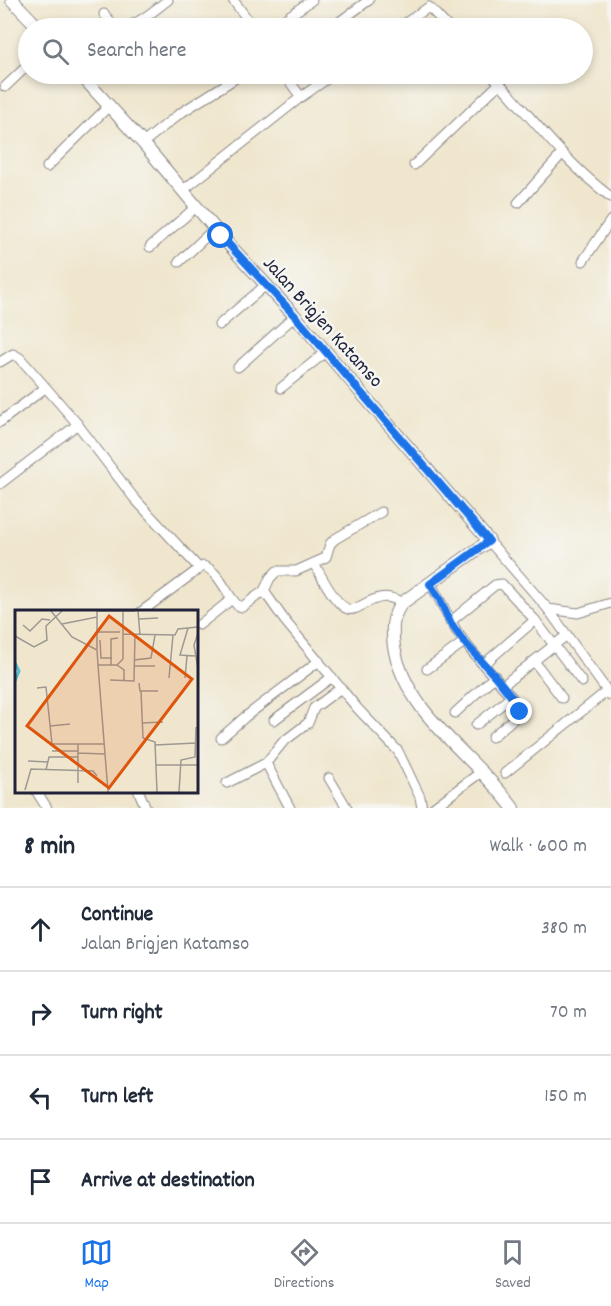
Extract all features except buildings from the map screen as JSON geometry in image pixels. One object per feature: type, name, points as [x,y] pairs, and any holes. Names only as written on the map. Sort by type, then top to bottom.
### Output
[{"type":"main road","points":[[12,0],[29,18]]},
{"type":"main road","name":"Jalan Brigjen Katamso","points":[[89,84],[143,143],[214,228],[295,316],[489,541]]},
{"type":"main road","points":[[489,541],[402,603],[395,614],[392,631],[396,657],[407,688],[423,709],[497,787],[513,808]]},
{"type":"street","points":[[142,18],[168,0]]},
{"type":"street","points":[[233,0],[246,18]]},
{"type":"street","points":[[286,18],[312,0]]},
{"type":"street","points":[[345,18],[369,0]]},
{"type":"street","points":[[409,18],[426,3],[440,18]]},
{"type":"street","points":[[105,14],[108,18]]},
{"type":"street","points":[[5,87],[18,74]]},
{"type":"street","points":[[143,143],[179,114],[226,84]]},
{"type":"street","points":[[292,84],[302,97]]},
{"type":"street","points":[[182,191],[320,84]]},
{"type":"street","points":[[414,165],[499,84]]},
{"type":"street","points":[[501,84],[562,154],[590,181],[611,197]]},
{"type":"street","points":[[47,167],[109,106]]},
{"type":"street","points":[[518,203],[562,154]]},
{"type":"street","points":[[150,247],[196,207]]},
{"type":"street","points":[[583,261],[611,220]]},
{"type":"street","points":[[179,262],[214,228]]},
{"type":"street","points":[[219,325],[267,285]]},
{"type":"street","points":[[238,367],[295,316]]},
{"type":"street","points":[[281,388],[326,352]]},
{"type":"street","points":[[0,362],[10,355],[16,355],[78,424],[134,498],[199,568]]},
{"type":"street","points":[[0,422],[45,388]]},
{"type":"street","points":[[0,484],[78,424]]},
{"type":"street","points":[[144,610],[203,566],[209,568],[232,599],[242,607],[264,591],[270,578],[277,571],[296,571],[326,557],[330,544],[335,539],[381,512]]},
{"type":"street","points":[[489,541],[549,609],[609,694],[505,773]]},
{"type":"street","points":[[314,563],[337,600],[348,609],[373,600],[391,597],[402,603]]},
{"type":"street","points":[[450,622],[500,583],[555,644],[582,682]]},
{"type":"street","points":[[430,584],[450,622],[464,642],[519,706],[520,712],[492,736]]},
{"type":"street","points":[[264,591],[285,621],[357,709],[398,751],[420,796],[422,808]]},
{"type":"street","points":[[199,625],[232,599]]},
{"type":"street","points":[[549,609],[578,613],[611,603]]},
{"type":"street","points":[[484,664],[535,620]]},
{"type":"street","points":[[502,686],[567,635]]},
{"type":"street","points":[[427,669],[464,642]]},
{"type":"street","points":[[221,738],[319,661]]},
{"type":"street","points":[[534,661],[562,698]]},
{"type":"street","points":[[455,713],[495,676]]},
{"type":"street","points":[[274,720],[332,677]]},
{"type":"street","points":[[227,783],[266,763],[283,742],[308,723],[314,708],[341,688]]},
{"type":"street","points":[[476,725],[511,697]]},
{"type":"street","points":[[266,763],[290,808]]},
{"type":"street","points":[[433,808],[481,772]]},
{"type":"street","points":[[328,778],[347,808]]},
{"type":"street","points":[[38,793],[47,808]]},
{"type":"street","points":[[139,793],[146,808]]},
{"type":"route","points":[[221,236],[295,316],[489,541],[430,584],[450,622],[464,642],[495,676],[519,706],[520,712]]}]
